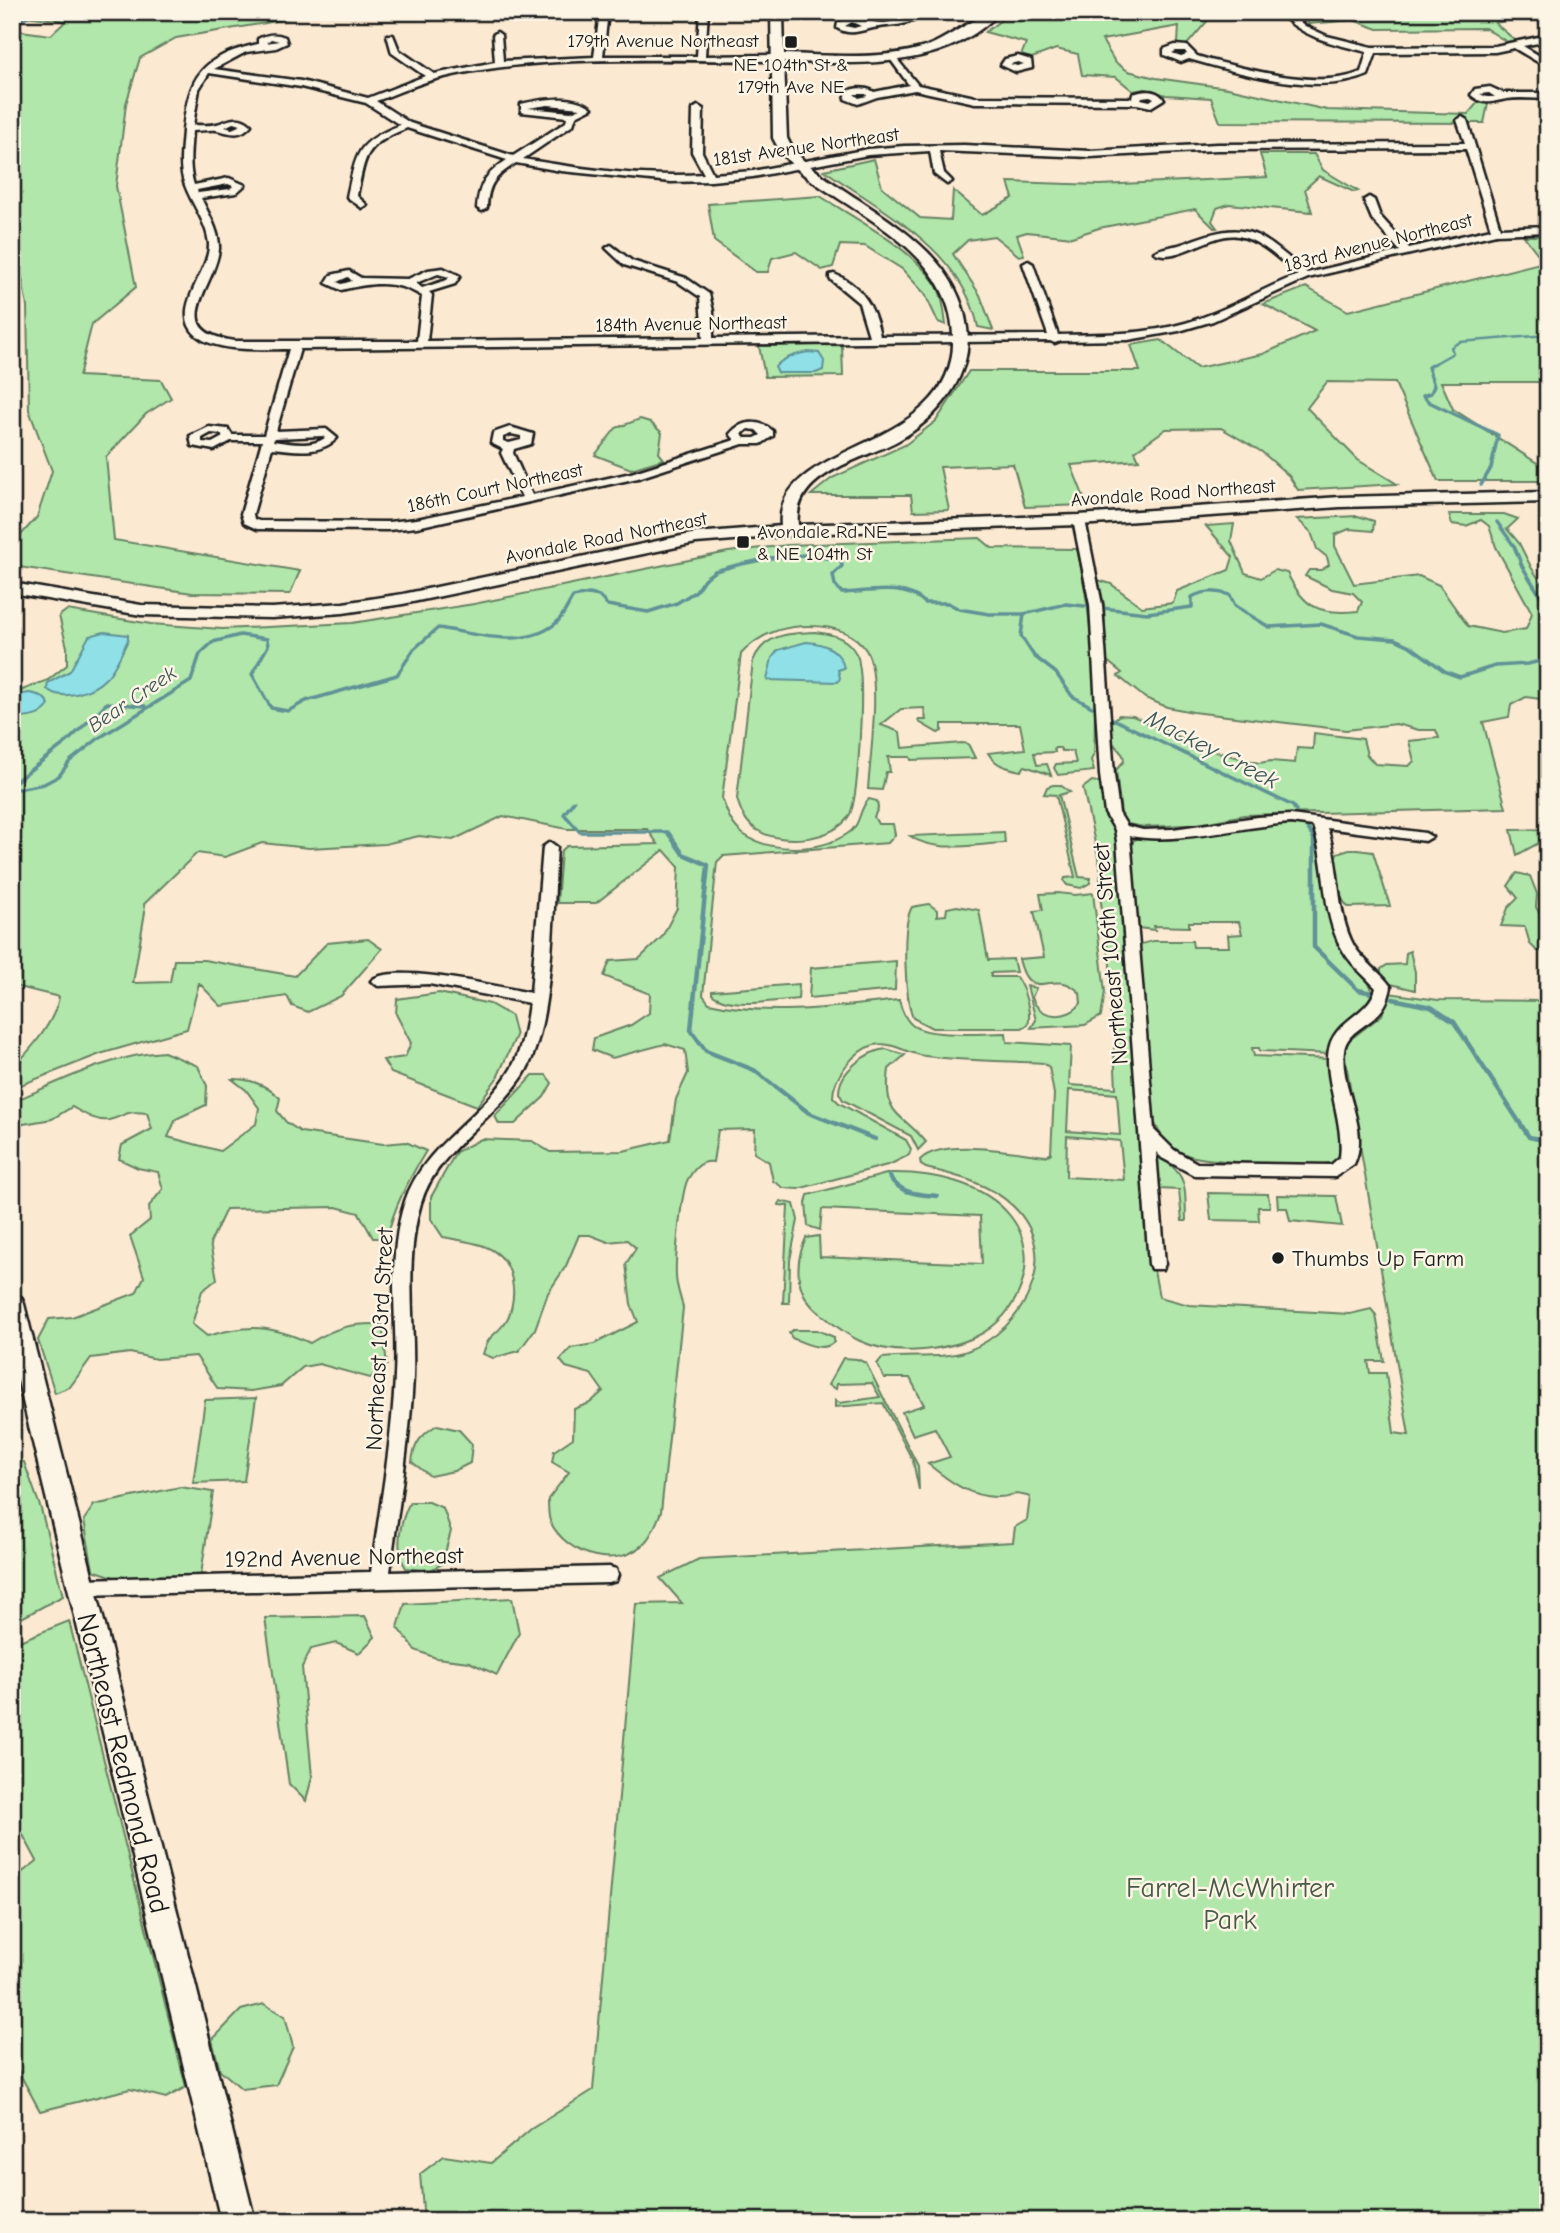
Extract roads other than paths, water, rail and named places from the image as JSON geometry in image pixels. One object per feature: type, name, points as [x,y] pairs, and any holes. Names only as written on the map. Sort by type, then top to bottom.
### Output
[{"type":"main road","name":"Avondale Road Northeast","points":[[790,530],[1079,520],[1350,502],[1548,498]]},
{"type":"main road","name":"Northeast Redmond Road","points":[[12,1304],[238,2221]]},
{"type":"street","points":[[12,16],[22,12]]},
{"type":"street","points":[[598,59],[604,12]]},
{"type":"street","points":[[701,58],[704,12]]},
{"type":"street","points":[[777,12],[780,138],[783,148],[801,165],[907,241],[934,266],[952,291],[959,313],[961,337],[958,362],[951,381],[935,402],[900,433],[808,479],[788,504],[785,517],[790,530]]},
{"type":"street","points":[[871,25],[852,18],[841,26],[847,31],[859,31],[871,25],[906,23],[923,12]]},
{"type":"street","name":"179th Avenue Northeast","points":[[369,101],[432,77],[499,64],[598,59],[892,56],[921,52],[947,43],[994,12]]},
{"type":"street","points":[[1283,12],[1297,25],[1311,32],[1372,50],[1462,50],[1517,46],[1548,38]]},
{"type":"street","points":[[497,35],[499,64]]},
{"type":"street","points":[[390,37],[395,51],[432,77]]},
{"type":"street","points":[[219,127],[190,128],[196,82],[206,70],[236,54],[263,45]]},
{"type":"street","points":[[1517,46],[1548,65]]},
{"type":"street","points":[[1191,57],[1317,82],[1359,79],[1365,73],[1372,50]]},
{"type":"street","points":[[892,56],[901,72],[915,87]]},
{"type":"street","points":[[1016,69],[1020,100]]},
{"type":"street","name":"181st Avenue Northeast","points":[[206,70],[302,84],[369,101],[407,125],[515,160],[618,174],[671,178],[711,178],[868,152],[934,148],[1090,154],[1217,147],[1470,146]]},
{"type":"street","points":[[873,95],[915,87],[975,100],[1137,101]]},
{"type":"street","points":[[1501,96],[1548,96]]},
{"type":"street","points":[[535,103],[581,104],[588,108],[572,115],[533,113],[524,110],[524,106],[535,103]]},
{"type":"street","points":[[698,109],[697,152],[711,178]]},
{"type":"street","points":[[482,208],[483,189],[488,180],[570,122],[572,115]]},
{"type":"street","points":[[1462,120],[1496,231]]},
{"type":"street","points":[[362,205],[352,197],[365,146],[375,137],[407,125]]},
{"type":"street","name":"184th Avenue Northeast","points":[[190,128],[184,164],[215,244],[192,317],[198,332],[228,344],[295,346],[961,337],[1055,340],[1128,337],[1184,327]]},
{"type":"street","points":[[934,148],[939,174],[947,181]]},
{"type":"street","points":[[1369,200],[1375,217],[1407,252]]},
{"type":"street","name":"183rd Avenue Northeast","points":[[1184,327],[1280,284],[1305,276],[1496,231],[1548,229]]},
{"type":"street","points":[[1159,252],[1172,252],[1216,233],[1252,236],[1261,239],[1305,276]]},
{"type":"street","points":[[611,248],[628,263],[681,280],[705,296],[708,340]]},
{"type":"street","points":[[1028,264],[1055,340]]},
{"type":"street","points":[[359,281],[409,283],[435,271],[447,271],[455,276],[451,282],[422,291]]},
{"type":"street","points":[[834,277],[855,290],[870,308],[875,338]]},
{"type":"street","points":[[409,283],[426,295],[422,343]]},
{"type":"street","points":[[229,438],[268,439],[295,346]]},
{"type":"street","name":"186th Court Northeast","points":[[268,439],[247,514],[248,522],[257,525],[388,526],[417,523],[634,476],[743,440]]},
{"type":"street","points":[[509,447],[507,453],[528,498]]},
{"type":"street","name":"Northeast 106th Street","points":[[1079,520],[1096,609],[1112,813],[1122,830],[1157,1264]]},
{"type":"street","name":"Avondale Road Northeast","points":[[12,588],[99,605],[162,612],[303,612],[403,599],[688,540],[790,530]]},
{"type":"street","points":[[1122,830],[1143,834],[1173,833],[1275,819],[1362,826],[1425,837]]},
{"type":"street","points":[[1147,1132],[1168,1154],[1194,1169],[1311,1173],[1335,1171],[1348,1160],[1351,1137],[1337,1060],[1337,1045],[1345,1032],[1364,1020],[1382,1001],[1384,987],[1347,947],[1327,844],[1319,824]]},
{"type":"street","name":"Northeast 103rd Street","points":[[379,1581],[403,1396],[400,1293],[407,1227],[422,1177],[442,1153],[501,1096],[519,1069],[531,1034],[536,999],[550,847]]},
{"type":"street","points":[[378,981],[441,980],[536,999]]},
{"type":"street","name":"192nd Avenue Northeast","points":[[81,1587],[609,1575]]},
{"type":"water","points":[[808,352],[819,353],[824,361],[823,370],[816,373],[778,373],[775,367],[782,361]]},
{"type":"water","points":[[104,632],[128,635],[118,661],[105,679],[93,688],[77,694],[61,695],[47,689],[48,683],[70,671],[89,636]]},
{"type":"water","points":[[806,642],[824,646],[839,656],[844,668],[838,670],[838,682],[767,680],[772,658],[778,650]]},
{"type":"water","points":[[29,693],[43,698],[49,705],[33,716],[12,717],[12,696]]},
{"type":"waterway","points":[[12,24],[38,12]]},
{"type":"waterway","points":[[1432,365],[1453,353],[1451,347],[1460,342],[1548,335]]},
{"type":"waterway","points":[[1435,363],[1428,367],[1434,386],[1431,393],[1423,396],[1429,402],[1498,435],[1491,468],[1481,485]]},
{"type":"waterway","points":[[1497,522],[1514,546],[1522,566],[1544,602],[1542,618],[1548,624]]},
{"type":"waterway","name":"Bear Creek","points":[[12,790],[44,784],[59,776],[70,761],[99,738],[191,681],[200,654],[213,642],[240,635],[267,639],[268,646],[252,674],[271,708],[288,711],[306,701],[397,675],[414,649],[438,628],[498,638],[528,636],[555,624],[573,597],[589,594],[599,596],[607,605],[648,612],[677,603],[696,591],[704,579],[715,571],[776,557],[806,555],[841,560],[842,566],[833,575],[835,585],[842,593],[897,591],[917,597],[925,603],[948,603],[959,609],[989,614],[1024,614]]},
{"type":"waterway","name":"Bear Creek","points":[[1024,614],[1066,604],[1147,613],[1192,607],[1192,597],[1206,592],[1220,593],[1230,595],[1235,606],[1269,627],[1321,624],[1358,636],[1395,639],[1410,646],[1446,672],[1460,677],[1495,666],[1528,664],[1548,659]]},
{"type":"waterway","name":"Mackey Creek","points":[[1024,614],[1021,636],[1034,656],[1056,673],[1072,696],[1092,707]]},
{"type":"waterway","points":[[12,784],[68,741],[107,703],[145,706]]},
{"type":"waterway","name":"Mackey Creek","points":[[1113,719],[1293,806],[1296,811]]},
{"type":"waterway","points":[[574,801],[564,814],[580,832],[668,832],[669,835]]},
{"type":"waterway","name":"Mackey Creek","points":[[1306,826],[1312,835]]},
{"type":"waterway","points":[[669,834],[683,854],[708,865],[691,1030],[706,1051],[754,1070],[809,1113],[875,1139]]},
{"type":"waterway","name":"Mackey Creek","points":[[1311,834],[1314,838],[1314,947],[1358,990],[1372,993]]},
{"type":"waterway","name":"Mackey Creek","points":[[1393,999],[1431,1007],[1454,1022],[1529,1137],[1548,1141]]},
{"type":"waterway","points":[[889,1176],[904,1190],[937,1196]]},
{"type":"place","name":"NE 104th St & 179th Ave NE","points":[[791,42]]},
{"type":"place","name":"Avondale Rd NE & NE 104th St","points":[[743,542]]},
{"type":"place","name":"Thumbs Up Farm","points":[[1278,1258]]},
{"type":"park label","name":"Farrel-McWhirter Park","points":[[1230,1903]]}]
